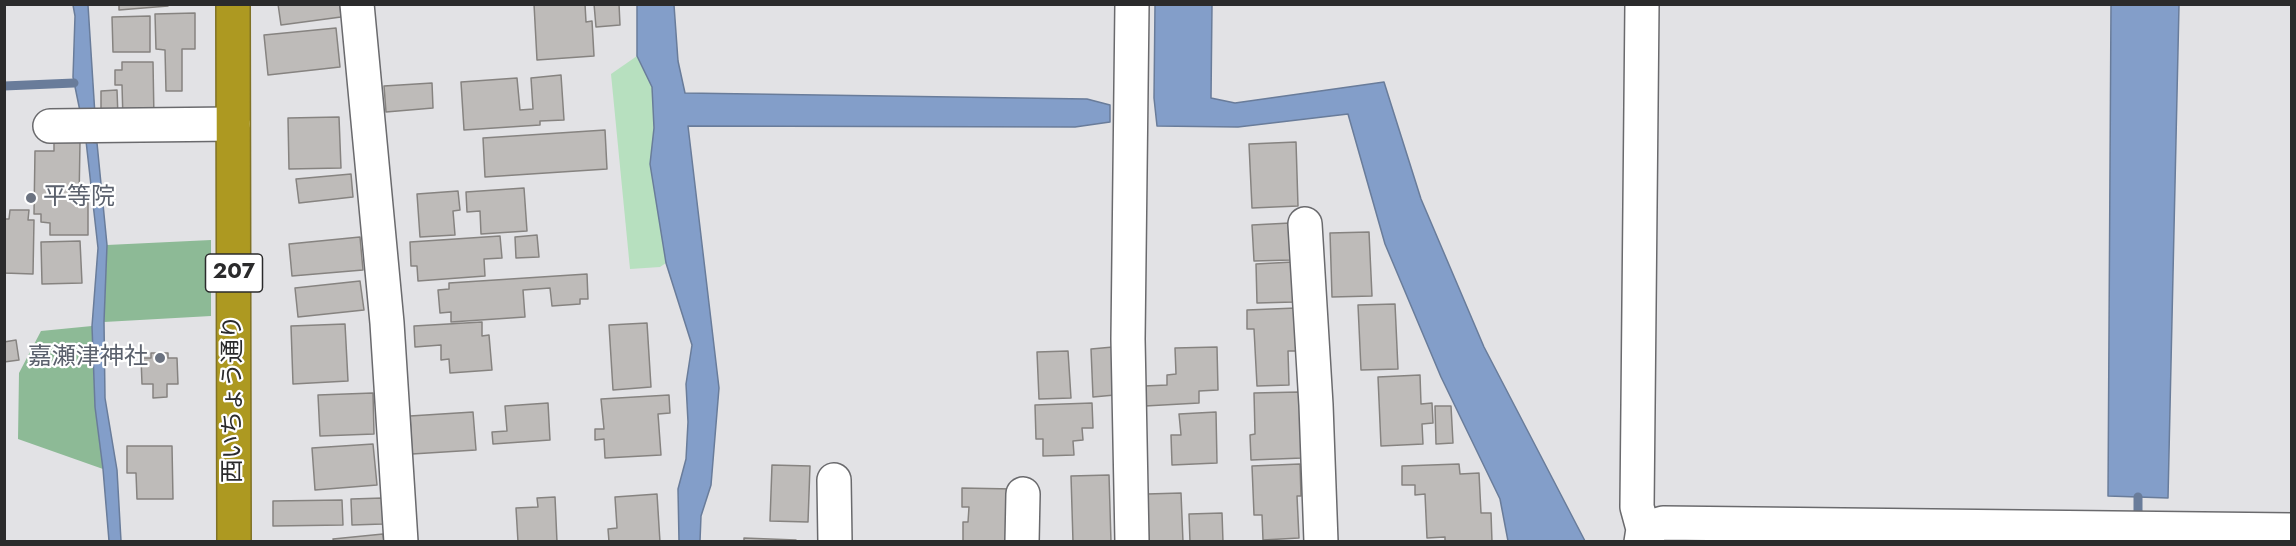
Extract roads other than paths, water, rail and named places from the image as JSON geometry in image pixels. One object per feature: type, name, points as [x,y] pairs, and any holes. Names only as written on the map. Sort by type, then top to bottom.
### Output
[{"type":"highway","name":"西いちょう通り","points":[[233,4],[234,542]]},
{"type":"street","points":[[357,4],[387,323],[401,542]]},
{"type":"street","points":[[1132,4],[1128,339],[1132,542]]},
{"type":"street","points":[[1642,4],[1636,507],[1642,535],[1663,523],[2292,530]]},
{"type":"street","points":[[50,126],[233,124]]},
{"type":"street","points":[[1305,224],[1316,405],[1321,542]]},
{"type":"street","points":[[834,480],[835,542]]},
{"type":"street","points":[[1022,542],[1023,494]]},
{"type":"water","points":[[73,5],[88,5],[95,115],[81,116],[73,77],[75,16]]},
{"type":"water","points":[[637,5],[674,5],[678,61],[685,93],[1087,99],[1110,105],[1110,122],[1075,127],[688,126],[719,388],[711,485],[701,516],[700,541],[679,541],[678,489],[686,459],[688,422],[686,384],[692,345],[666,263],[650,164],[654,128],[652,87],[637,56]]},
{"type":"water","points":[[1155,5],[1212,5],[1211,98],[1235,103],[1384,82],[1421,199],[1484,347],[1585,541],[1508,541],[1500,499],[1441,377],[1385,244],[1348,114],[1238,127],[1157,126],[1154,98]]},
{"type":"water","points":[[2111,5],[2179,5],[2168,498],[2108,496]]},
{"type":"water","points":[[86,141],[97,143],[107,245],[104,322],[105,398],[117,470],[121,541],[109,541],[95,407],[92,326],[98,248]]},
{"type":"waterway","points":[[4,86],[74,83]]},
{"type":"waterway","points":[[2138,497],[2138,522]]},
{"type":"place","name":"平等院","points":[[31,198]]},
{"type":"place","name":"嘉瀬津神社","points":[[160,358]]}]
